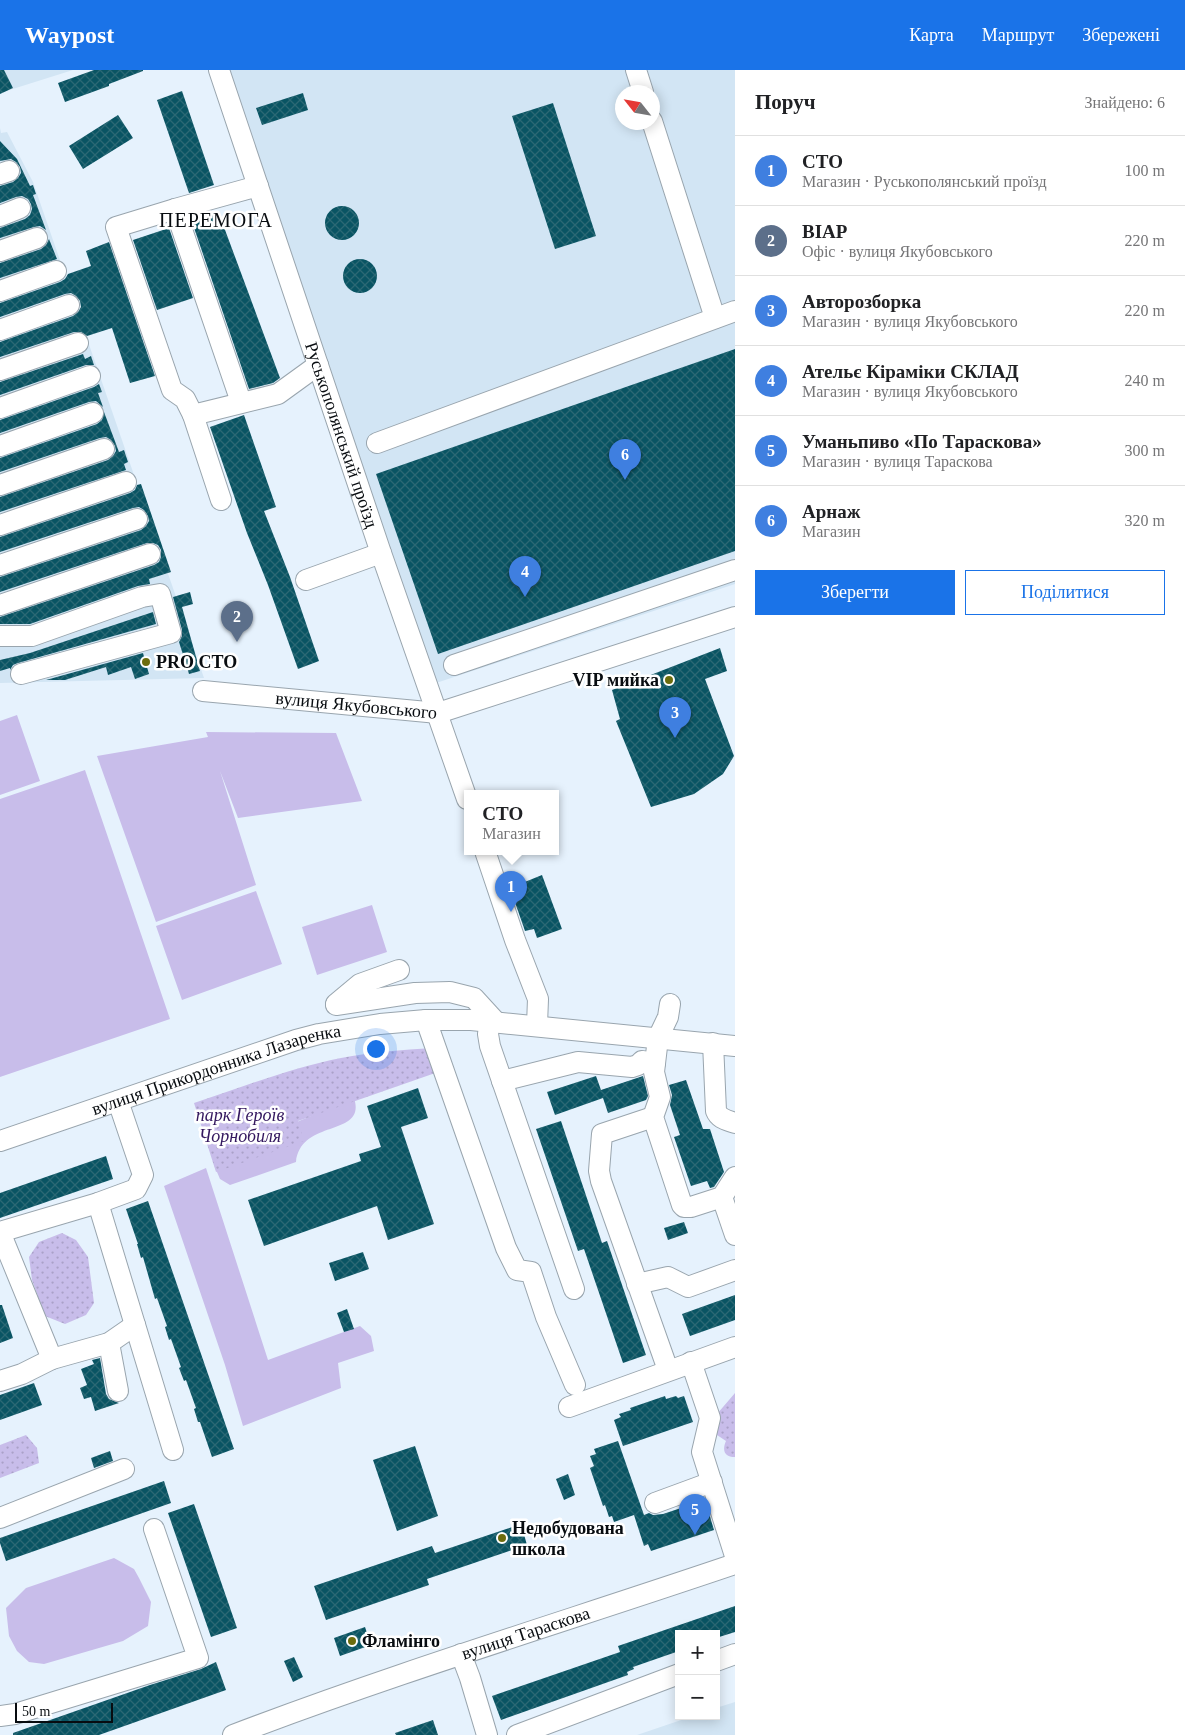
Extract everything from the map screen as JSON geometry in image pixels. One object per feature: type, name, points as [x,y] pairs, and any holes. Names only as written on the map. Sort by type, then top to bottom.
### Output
[{"type":"street","name":"Руськополянський проїзд","points":[[219,70],[381,553],[464,790]]},
{"type":"street","points":[[636,70],[641,85]]},
{"type":"street","points":[[655,130],[715,318]]},
{"type":"street","points":[[221,500],[193,415],[185,399],[172,390],[116,227],[258,186]]},
{"type":"street","points":[[0,216],[20,208]]},
{"type":"street","points":[[175,209],[241,402]]},
{"type":"street","points":[[0,251],[37,238]]},
{"type":"street","points":[[0,291],[56,272]]},
{"type":"street","points":[[0,330],[68,304]]},
{"type":"street","points":[[377,443],[735,311]]},
{"type":"street","points":[[0,370],[78,342]]},
{"type":"street","points":[[193,415],[278,394],[318,364]]},
{"type":"street","points":[[0,408],[90,376]]},
{"type":"street","points":[[0,446],[94,413]]},
{"type":"street","points":[[0,485],[104,449]]},
{"type":"street","points":[[0,525],[126,482]]},
{"type":"street","points":[[0,565],[137,519]]},
{"type":"street","points":[[306,580],[381,553]]},
{"type":"street","points":[[0,605],[150,554]]},
{"type":"street","points":[[454,665],[735,570]]},
{"type":"street","points":[[0,636],[32,636],[142,597],[160,594],[171,633],[21,674]]},
{"type":"street","name":"вулиця Якубовського","points":[[203,691],[438,713],[735,617]]},
{"type":"street","points":[[486,855],[515,940],[538,999],[537,1025]]},
{"type":"street","points":[[319,1034],[336,1005],[360,984],[399,970]]},
{"type":"street","points":[[336,1005],[415,993],[450,992],[474,998],[492,1021],[489,1040],[574,1289]]},
{"type":"street","points":[[670,1004],[668,1017],[658,1038],[654,1072],[660,1097],[653,1117],[680,1201],[684,1207],[692,1207],[722,1197],[735,1177]]},
{"type":"street","points":[[426,1020],[506,1248],[517,1270],[530,1272],[546,1317],[575,1385]]},
{"type":"street","name":"вулиця Прикордонника Лазаренка","points":[[0,1141],[236,1060],[319,1034],[380,1024],[426,1020],[492,1021],[735,1046]]},
{"type":"street","points":[[713,1043],[716,1111],[718,1116],[735,1123]]},
{"type":"street","points":[[502,1081],[578,1062],[632,1067],[642,1061],[655,1062]]},
{"type":"street","points":[[52,1359],[0,1232],[98,1203],[136,1189],[143,1175],[118,1100]]},
{"type":"street","points":[[653,1117],[602,1134],[601,1181],[668,1370]]},
{"type":"street","points":[[722,1197],[735,1235]]},
{"type":"street","points":[[98,1203],[174,1450]]},
{"type":"street","points":[[637,1284],[668,1277],[688,1286],[735,1270]]},
{"type":"street","points":[[0,1381],[22,1374],[52,1359],[109,1343],[135,1325]]},
{"type":"street","points":[[109,1343],[118,1391]]},
{"type":"street","points":[[568,1406],[735,1347]]},
{"type":"street","points":[[691,1362],[710,1418],[702,1452],[735,1556]]},
{"type":"street","points":[[0,1518],[124,1469]]},
{"type":"street","points":[[655,1503],[712,1482]]},
{"type":"street","points":[[0,1716],[15,1714],[198,1658],[154,1529]]},
{"type":"street","name":"вулиця Тараскова","points":[[233,1735],[286,1714],[461,1654],[735,1564]]},
{"type":"street","points":[[461,1654],[487,1735]]},
{"type":"street","points":[[720,1659],[735,1654]]},
{"type":"street","points":[[517,1735],[676,1675]]},
{"type":"shaded area","points":[[0,70],[73,70],[0,93]]},
{"type":"shaded area","points":[[227,70],[735,70],[735,584],[427,686]]},
{"type":"shaded area","points":[[0,128],[1,133],[7,132],[33,182],[204,678],[0,683]]},
{"type":"shaded area","points":[[735,1702],[735,1735],[637,1735],[681,1720],[720,1720],[720,1707]]},
{"type":"green space","points":[[17,715],[40,781],[0,795],[0,721]]},
{"type":"green space","points":[[206,732],[336,733],[362,801],[238,818],[220,771],[256,885],[156,922],[97,756],[208,737]]},
{"type":"green space","points":[[85,770],[170,1019],[0,1077],[0,799]]},
{"type":"green space","points":[[256,891],[282,964],[182,1000],[156,926]]},
{"type":"green space","points":[[372,905],[387,952],[317,975],[302,927]]},
{"type":"green space","name":"парк Героїв Чорнобиля","points":[[433,1048],[441,1071],[298,1121],[304,1141],[216,1172],[194,1103],[267,1078],[322,1062],[364,1054]]},
{"type":"green space","points":[[354,1098],[355,1110],[351,1119],[309,1139],[300,1148],[296,1162],[230,1185],[220,1179],[214,1165],[280,1129]]},
{"type":"green space","points":[[206,1168],[268,1360],[360,1326],[371,1336],[374,1351],[338,1363],[341,1388],[243,1426],[225,1365],[164,1186]]},
{"type":"green space","points":[[62,1233],[76,1240],[88,1257],[94,1303],[86,1315],[65,1324],[45,1316],[32,1280],[29,1257],[39,1242]]},
{"type":"green space","points":[[735,1393],[735,1457],[731,1457],[724,1450],[726,1441],[714,1433],[717,1414]]},
{"type":"green space","points":[[26,1435],[37,1448],[39,1463],[0,1478],[0,1445]]},
{"type":"green space","points":[[114,1558],[134,1569],[151,1602],[148,1626],[123,1641],[44,1664],[29,1662],[17,1651],[9,1636],[6,1608],[26,1588]]},
{"type":"building","points":[[0,70],[4,70],[13,88],[0,94]]},
{"type":"building","points":[[94,70],[143,71],[65,102],[58,83]]},
{"type":"building","points":[[182,91],[214,185],[189,193],[157,100]]},
{"type":"building","points":[[303,93],[308,110],[262,125],[256,108]]},
{"type":"building","points":[[553,103],[596,236],[555,249],[512,116]]},
{"type":"building","points":[[118,115],[133,138],[83,169],[69,146]]},
{"type":"building","points":[[0,141],[17,159],[30,186],[33,185],[36,194],[33,195],[46,230],[40,226],[34,227],[0,238],[0,228],[25,219],[30,215],[32,209],[28,199],[22,196],[0,203],[0,186],[13,182],[21,173],[20,167],[11,159],[0,161]]},
{"type":"building","points":[[342,206],[354,211],[359,223],[354,235],[342,240],[330,235],[325,223],[330,211]]},
{"type":"building","points":[[218,211],[280,378],[273,383],[249,389],[191,219]]},
{"type":"building","points":[[169,228],[193,298],[157,310],[133,240]]},
{"type":"building","points":[[49,239],[57,259],[0,278],[0,263],[41,249]]},
{"type":"building","points":[[109,242],[155,376],[130,383],[112,328],[87,336],[81,332],[74,332],[0,357],[0,342],[73,316],[81,307],[80,301],[71,293],[0,317],[0,303],[60,282],[68,274],[91,266],[86,251]]},
{"type":"building","points":[[360,259],[372,264],[377,276],[372,288],[360,293],[348,288],[343,276],[348,264]]},
{"type":"building","points":[[735,349],[735,551],[438,654],[376,474]]},
{"type":"building","points":[[83,354],[85,359],[91,356],[94,365],[86,365],[0,395],[0,382]]},
{"type":"building","points":[[99,384],[102,392],[98,393],[103,407],[96,401],[89,402],[0,433],[0,420]]},
{"type":"building","points":[[104,412],[119,452],[124,450],[128,462],[124,464],[126,470],[0,512],[0,497],[108,460],[116,451],[111,440],[106,437],[0,472],[0,458],[97,424],[102,420]]},
{"type":"building","points":[[244,415],[276,507],[264,511],[290,577],[319,661],[298,669],[210,427]]},
{"type":"building","points":[[141,484],[171,572],[149,579],[150,584],[138,586],[30,624],[0,624],[0,617],[159,562],[161,550],[158,545],[147,543],[0,592],[0,577],[141,530],[149,521],[144,510],[139,507],[133,508],[0,552],[0,537],[130,493],[135,490],[137,485]]},
{"type":"building","points":[[190,592],[193,604],[182,607],[200,671],[189,674],[179,642],[182,630],[173,597]]},
{"type":"building","points":[[153,612],[156,624],[18,663],[13,665],[10,670],[10,668],[0,671],[0,660],[30,653]]},
{"type":"building","points":[[720,648],[727,671],[705,679],[734,756],[723,774],[694,794],[651,807],[616,721],[620,719],[612,690]]},
{"type":"building","points":[[143,653],[149,674],[135,679],[131,667],[108,675],[106,667],[65,680],[46,680]]},
{"type":"building","points":[[542,875],[562,929],[537,938],[534,929],[525,931],[510,888]]},
{"type":"building","points":[[596,1076],[601,1090],[643,1076],[648,1096],[646,1100],[608,1113],[603,1098],[555,1115],[547,1092]]},
{"type":"building","points":[[686,1080],[703,1129],[710,1129],[724,1172],[714,1187],[710,1188],[707,1181],[691,1186],[674,1137],[680,1135],[670,1105],[672,1095],[669,1085]]},
{"type":"building","points":[[418,1088],[428,1118],[401,1127],[434,1224],[388,1240],[377,1206],[264,1246],[248,1200],[361,1161],[359,1154],[381,1147],[367,1106]]},
{"type":"building","points":[[561,1121],[602,1243],[607,1241],[646,1355],[623,1363],[584,1249],[578,1251],[536,1129]]},
{"type":"building","points":[[106,1156],[113,1179],[0,1218],[0,1193]]},
{"type":"building","points":[[148,1201],[234,1449],[212,1457],[200,1422],[198,1422],[194,1409],[196,1408],[186,1380],[184,1381],[179,1368],[181,1367],[171,1339],[169,1340],[165,1327],[167,1326],[157,1298],[155,1299],[126,1209]]},
{"type":"building","points":[[684,1222],[688,1233],[668,1240],[664,1228]]},
{"type":"building","points":[[363,1252],[369,1269],[335,1281],[329,1263]]},
{"type":"building","points":[[735,1295],[735,1320],[690,1336],[682,1314]]},
{"type":"building","points":[[0,1305],[2,1305],[13,1338],[0,1343]]},
{"type":"building","points":[[347,1309],[354,1329],[344,1332],[337,1313]]},
{"type":"building","points":[[100,1358],[106,1394],[109,1399],[119,1403],[95,1411],[91,1397],[84,1399],[80,1388],[87,1385],[81,1369],[94,1364],[92,1360]]},
{"type":"building","points":[[34,1383],[42,1405],[0,1420],[0,1395]]},
{"type":"building","points":[[665,1396],[666,1399],[684,1396],[693,1422],[623,1446],[614,1420],[621,1417],[619,1414],[631,1410],[630,1408]]},
{"type":"building","points":[[618,1441],[644,1515],[649,1513],[653,1515],[663,1514],[705,1500],[714,1530],[651,1551],[648,1544],[644,1546],[634,1515],[614,1522],[612,1516],[609,1517],[605,1505],[603,1506],[590,1468],[594,1466],[590,1456],[596,1454],[594,1449]]},
{"type":"building","points":[[415,1446],[438,1516],[397,1531],[373,1460]]},
{"type":"building","points":[[110,1451],[113,1461],[94,1468],[91,1458]]},
{"type":"building","points":[[568,1474],[575,1495],[564,1500],[556,1479]]},
{"type":"building","points":[[164,1481],[171,1503],[6,1561],[0,1538]]},
{"type":"building","points":[[194,1504],[237,1628],[211,1637],[168,1513]]},
{"type":"building","name":"Недобудована школа","points":[[521,1524],[527,1545],[427,1579],[429,1585],[326,1620],[314,1586],[432,1546],[435,1553]]},
{"type":"building","points":[[735,1606],[735,1632],[720,1637],[720,1630],[675,1630],[675,1652],[633,1667],[634,1669],[627,1672],[628,1675],[501,1720],[492,1696],[620,1652],[618,1646]]},
{"type":"building","points":[[365,1627],[371,1645],[340,1656],[334,1638]]},
{"type":"building","points":[[294,1657],[303,1677],[293,1682],[284,1661]]},
{"type":"building","points":[[216,1662],[226,1690],[99,1735],[13,1735],[13,1733],[201,1669]]},
{"type":"building","points":[[433,1720],[438,1735],[396,1735],[395,1733]]},
{"type":"place","name":"Арнаж","points":[[625,480]]},
{"type":"place","name":"Ательє Кіраміки СКЛАД","points":[[525,597]]},
{"type":"place","name":"ВІАР","points":[[237,642]]},
{"type":"place","name":"PRO СТО","points":[[146,662]]},
{"type":"place","name":"VIP мийка","points":[[669,680]]},
{"type":"place","name":"Авторозборка","points":[[675,738]]},
{"type":"place","name":"СТО","points":[[511,912]]},
{"type":"place","name":"Уманьпиво «По Тараскова»","points":[[695,1535]]},
{"type":"place","name":"Недобудована школа","points":[[502,1538]]},
{"type":"place","name":"Фламінго","points":[[352,1641]]},
{"type":"district","name":"ПЕРЕМОГА","points":[[216,220]]}]
